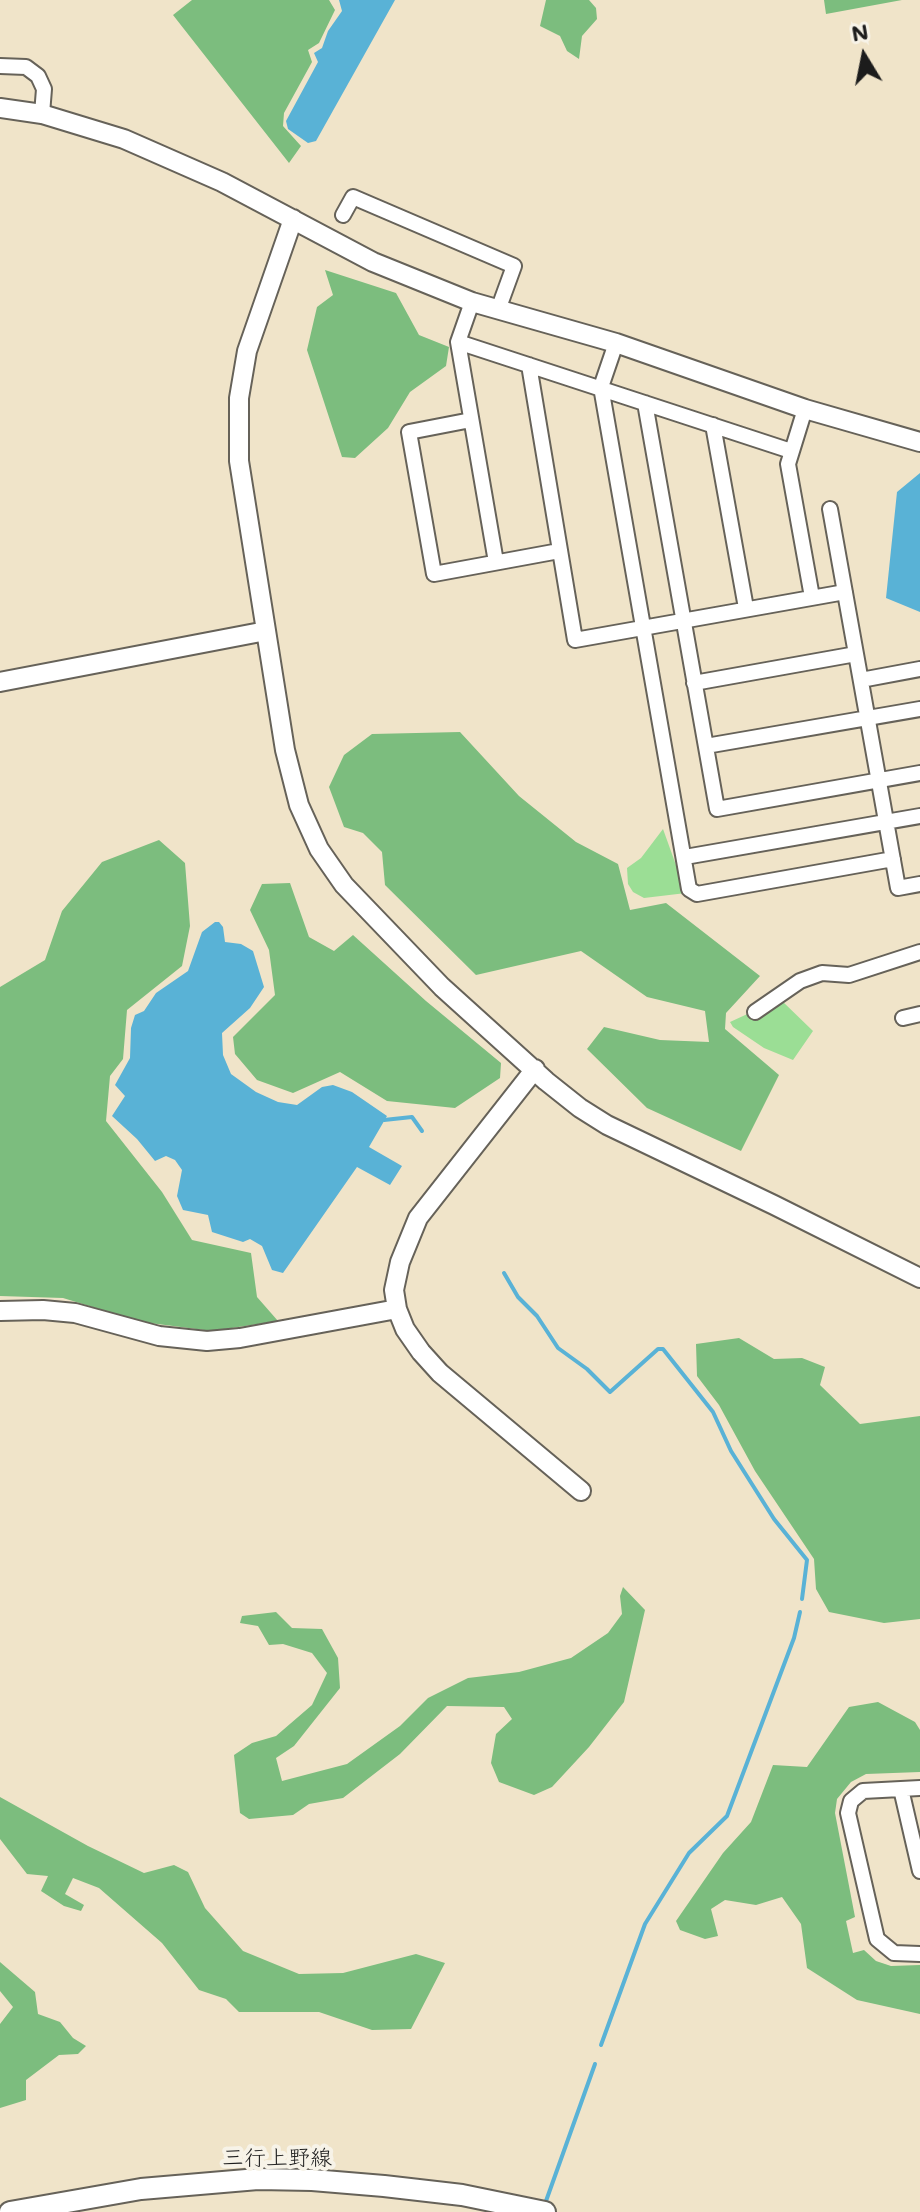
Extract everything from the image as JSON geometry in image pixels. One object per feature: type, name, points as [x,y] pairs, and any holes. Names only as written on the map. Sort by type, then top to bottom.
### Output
[{"type":"main road","name":"三行上野線","points":[[10,2212],[141,2189],[272,2179],[462,2195],[545,2212]]},
{"type":"street","points":[[0,66],[26,67],[38,76],[44,89],[42,114]]},
{"type":"street","points":[[0,108],[42,114],[124,139],[222,182],[373,262],[472,302],[616,343],[805,409],[920,442]]},
{"type":"street","points":[[343,215],[353,197],[514,266],[498,310]]},
{"type":"street","points":[[293,219],[247,351],[239,398],[239,461],[291,779],[308,829],[319,849],[344,885],[442,987],[580,1108],[607,1125],[920,1278]]},
{"type":"street","points":[[472,302],[458,342],[496,562]]},
{"type":"street","points":[[458,342],[791,451]]},
{"type":"street","points":[[616,343],[601,387],[689,889],[697,894],[893,859]]},
{"type":"street","points":[[529,365],[575,640],[845,592]]},
{"type":"street","points":[[645,403],[717,809],[920,773]]},
{"type":"street","points":[[805,409],[788,464],[812,597]]},
{"type":"street","points":[[471,420],[409,432],[434,574],[559,551]]},
{"type":"street","points":[[713,425],[746,608]]},
{"type":"street","points":[[830,509],[898,888],[920,884]]},
{"type":"street","points":[[0,682],[266,631]]},
{"type":"street","points":[[694,683],[856,654]]},
{"type":"street","points":[[861,680],[920,669]]},
{"type":"street","points":[[706,746],[920,709]]},
{"type":"street","points":[[685,857],[920,816]]},
{"type":"street","points":[[755,1012],[800,981],[822,973],[849,975],[920,952]]},
{"type":"street","points":[[903,1018],[920,1014]]},
{"type":"street","points":[[535,1069],[418,1218],[400,1262],[394,1290],[405,1329],[440,1373],[581,1491]]},
{"type":"street","points":[[0,1311],[75,1313],[159,1336],[207,1341],[240,1338],[397,1309]]},
{"type":"street","points":[[920,1788],[863,1791],[851,1801],[848,1813],[877,1939],[894,1953],[920,1954]]},
{"type":"street","points":[[901,1789],[920,1871]]},
{"type":"green space","points":[[192,0],[329,0],[335,10],[319,43],[308,50],[312,62],[284,113],[283,126],[301,146],[289,163],[173,15]]},
{"type":"green space","points":[[546,0],[589,0],[596,8],[597,19],[582,36],[579,59],[567,51],[560,36],[540,26]]},
{"type":"green space","points":[[824,0],[902,0],[826,14]]},
{"type":"green space","points":[[325,270],[396,293],[419,335],[449,347],[446,366],[410,392],[388,428],[355,458],[342,457],[307,350],[317,307],[333,295]]},
{"type":"green space","points":[[460,732],[519,796],[576,842],[618,864],[630,910],[666,903],[760,976],[726,1013],[725,1029],[779,1075],[741,1151],[647,1108],[587,1049],[604,1027],[660,1040],[709,1042],[705,1011],[647,997],[581,951],[476,975],[385,885],[382,852],[363,833],[344,827],[329,787],[344,755],[372,734]]},
{"type":"green space","points":[[663,829],[686,893],[644,898],[633,892],[628,884],[627,868],[641,858]]},
{"type":"green space","points":[[159,840],[185,863],[190,926],[182,966],[127,1010],[123,1059],[110,1076],[106,1121],[162,1192],[192,1240],[251,1253],[257,1297],[278,1321],[212,1331],[142,1322],[63,1298],[0,1296],[0,987],[45,960],[62,911],[102,862]]},
{"type":"green space","points":[[290,883],[309,937],[334,951],[353,935],[501,1063],[500,1078],[455,1108],[387,1101],[340,1072],[293,1093],[257,1080],[235,1054],[233,1037],[275,995],[269,950],[250,910],[262,884]]},
{"type":"green space","points":[[780,999],[813,1031],[793,1060],[764,1048],[730,1022]]},
{"type":"green space","points":[[739,1338],[774,1359],[802,1358],[825,1367],[820,1385],[860,1424],[920,1416],[920,1619],[884,1623],[829,1612],[816,1589],[814,1559],[755,1471],[719,1405],[697,1376],[696,1344]]},
{"type":"green space","points":[[623,1587],[645,1610],[624,1702],[552,1787],[534,1795],[499,1782],[491,1763],[496,1734],[512,1719],[504,1707],[447,1706],[400,1754],[343,1798],[309,1804],[293,1815],[249,1819],[240,1813],[234,1755],[252,1743],[276,1736],[312,1705],[327,1673],[312,1653],[283,1644],[269,1645],[258,1626],[240,1623],[242,1616],[276,1612],[292,1628],[322,1629],[338,1658],[340,1688],[294,1746],[276,1758],[282,1781],[347,1764],[400,1726],[428,1698],[468,1678],[519,1672],[571,1658],[608,1633],[622,1614],[620,1596]]},
{"type":"green space","points":[[878,1702],[915,1722],[920,1730],[920,1772],[866,1774],[851,1782],[837,1799],[835,1813],[855,1917],[846,1921],[853,1953],[864,1950],[876,1961],[891,1966],[920,1965],[920,2014],[857,2000],[807,1968],[801,1924],[782,1897],[756,1905],[725,1900],[711,1909],[718,1936],[705,1939],[680,1930],[676,1921],[723,1853],[751,1822],[773,1765],[807,1767],[849,1707]]},
{"type":"green space","points":[[0,1797],[144,1873],[174,1865],[188,1872],[205,1908],[243,1951],[299,1974],[343,1973],[416,1954],[445,1963],[411,2029],[372,2030],[319,2012],[239,2012],[226,1999],[199,1990],[162,1943],[99,1888],[73,1878],[65,1894],[84,1905],[81,1911],[64,1906],[41,1891],[48,1876],[27,1874],[0,1839]]},
{"type":"green space","points":[[0,1962],[35,1992],[38,2014],[60,2022],[73,2038],[86,2046],[78,2054],[59,2055],[26,2080],[26,2100],[0,2108],[0,2024],[13,2007],[0,1991]]},
{"type":"water","points":[[339,0],[395,0],[316,141],[308,143],[288,129],[286,121],[318,62],[314,53],[322,48],[328,31],[342,11]]},
{"type":"water","points":[[920,473],[920,612],[886,598],[897,492]]},
{"type":"water","points":[[215,922],[223,927],[225,942],[241,944],[253,951],[264,987],[250,1008],[222,1033],[223,1055],[231,1074],[256,1092],[278,1102],[297,1105],[322,1087],[333,1085],[352,1092],[387,1116],[369,1147],[402,1166],[390,1185],[357,1167],[283,1273],[272,1270],[262,1246],[250,1239],[243,1242],[212,1232],[208,1215],[183,1210],[177,1196],[182,1170],[175,1160],[166,1156],[155,1161],[112,1116],[125,1096],[115,1085],[130,1058],[131,1028],[135,1015],[144,1011],[156,993],[188,971],[202,932]]},
{"type":"waterway","points":[[384,1120],[412,1117],[422,1131]]},
{"type":"waterway","points":[[504,1273],[518,1297],[537,1316],[558,1348],[587,1369],[610,1392],[658,1349],[663,1349],[713,1412],[731,1451],[774,1519],[807,1560],[802,1599]]},
{"type":"waterway","points":[[601,2045],[645,1924],[689,1853],[727,1816],[794,1638],[800,1612]]},
{"type":"waterway","points":[[546,2201],[595,2064]]}]
